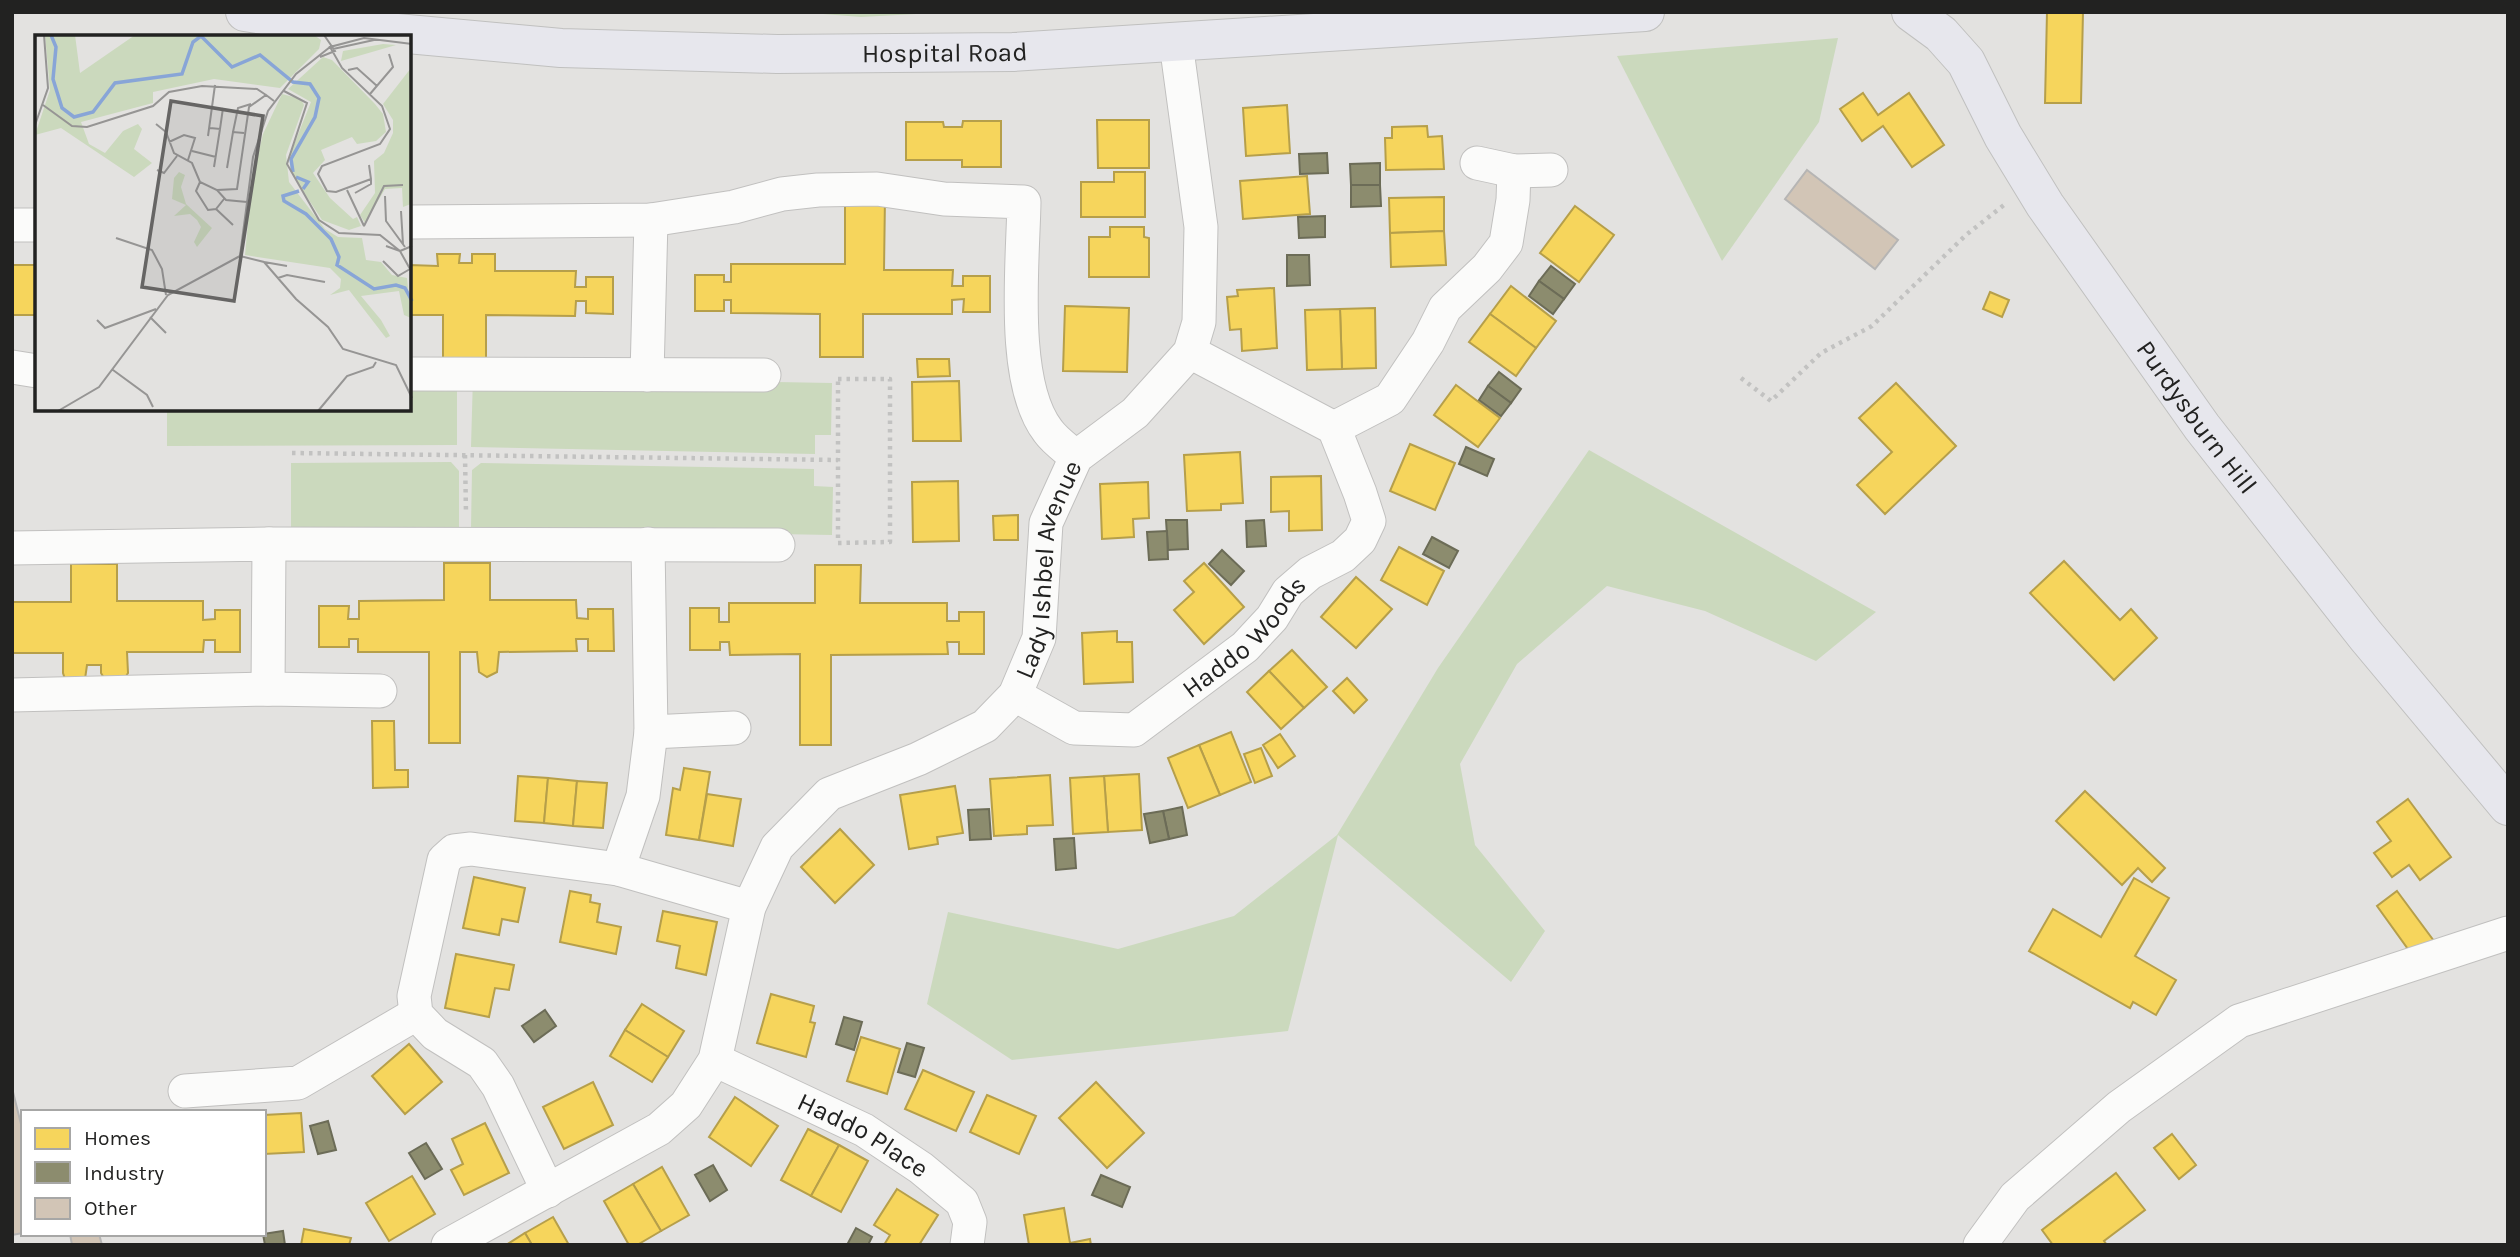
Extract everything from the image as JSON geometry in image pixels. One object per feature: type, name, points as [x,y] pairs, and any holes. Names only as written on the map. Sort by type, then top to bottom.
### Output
[{"type":"main road","name":"Hospital Road","points":[[245,12],[342,28],[561,48],[777,54],[1013,52],[1645,12]]},
{"type":"main road","name":"Purdysburn Hill","points":[[1911,12],[1941,34],[1966,62],[2003,136],[2032,183],[2202,427],[2366,636],[2508,806]]},
{"type":"street","name":"Lady Ishbel Avenue","points":[[715,1060],[749,907],[777,847],[829,794],[918,759],[985,726],[1015,695],[1039,638],[1046,523],[1076,457],[1135,413],[1190,352],[1199,322],[1201,227],[1176,43]]},
{"type":"street","points":[[1477,163],[1514,172],[1551,170]]},
{"type":"street","points":[[1190,352],[1334,428],[1390,399],[1428,342],[1445,308],[1487,268],[1506,243],[1514,200],[1514,172]]},
{"type":"street","points":[[411,222],[651,220],[734,207],[782,194],[818,190],[877,189],[944,199],[1024,202],[1022,346],[1030,394],[1048,431],[1076,457]]},
{"type":"street","points":[[647,375],[651,220]]},
{"type":"street","points":[[12,225],[35,225]]},
{"type":"street","points":[[12,366],[35,371]]},
{"type":"street","points":[[411,374],[764,375]]},
{"type":"street","name":"Haddo Woods","points":[[1015,695],[1074,728],[1134,730],[1245,647],[1272,618],[1288,592],[1310,573],[1343,556],[1360,540],[1369,521],[1334,428]]},
{"type":"street","points":[[268,689],[270,544]]},
{"type":"street","points":[[12,548],[270,544],[778,545]]},
{"type":"street","points":[[618,869],[643,796],[651,732],[648,544]]},
{"type":"street","points":[[12,695],[268,689],[380,691]]},
{"type":"street","points":[[651,732],[734,728]]},
{"type":"street","points":[[548,1191],[498,1086],[482,1062],[435,1034],[416,1014],[414,996],[443,860],[454,851],[471,849],[618,869],[749,907]]},
{"type":"street","points":[[1980,1245],[2015,1198],[2119,1107],[2239,1021],[2508,933]]},
{"type":"street","points":[[185,1091],[298,1083],[416,1014]]},
{"type":"street","points":[[448,1245],[659,1129],[686,1105],[715,1060]]},
{"type":"street","name":"Haddo Place","points":[[715,1060],[864,1130],[921,1168],[962,1202],[970,1222],[967,1245]]},
{"type":"path","points":[[1741,378],[1771,401],[1821,354],[1872,326],[1966,234],[2032,183]]},
{"type":"path","points":[[838,379],[890,379],[891,542],[838,542],[838,460],[838,379]]},
{"type":"path","points":[[292,453],[838,460]]},
{"type":"path","points":[[465,455],[467,544]]},
{"type":"green space","points":[[798,12],[953,12],[861,17]]},
{"type":"green space","points":[[1838,38],[1819,122],[1722,261],[1617,56]]},
{"type":"green space","points":[[473,376],[832,383],[831,435],[815,435],[815,454],[471,447]]},
{"type":"green space","points":[[411,379],[457,379],[457,445],[167,446],[167,411],[411,411]]},
{"type":"green space","points":[[1589,450],[1876,612],[1816,661],[1705,611],[1607,586],[1517,664],[1460,764],[1475,845],[1545,931],[1511,982],[1338,835],[1288,1031],[1012,1060],[927,1004],[948,912],[1118,949],[1234,916],[1337,835],[1438,668]]},
{"type":"green space","points":[[451,462],[459,471],[459,529],[291,530],[291,463]]},
{"type":"green space","points":[[481,463],[814,469],[814,486],[833,487],[832,535],[471,528],[472,470]]},
{"type":"building: Homes","points":[[2047,12],[2083,12],[2081,103],[2045,103]]},
{"type":"building: Homes","points":[[1863,93],[1878,115],[1909,93],[1944,145],[1912,167],[1883,126],[1862,141],[1840,109]]},
{"type":"building: Homes","points":[[1287,105],[1290,153],[1246,156],[1243,108]]},
{"type":"building: Homes","points":[[1097,120],[1149,120],[1149,168],[1098,168]]},
{"type":"building: Homes","points":[[963,121],[1001,121],[1001,167],[962,167],[962,160],[906,160],[906,122],[943,122],[944,127],[962,127]]},
{"type":"building: Homes","points":[[1427,126],[1428,137],[1442,136],[1444,169],[1386,170],[1385,138],[1392,138],[1392,127]]},
{"type":"building: Homes","points":[[1114,172],[1145,172],[1145,217],[1081,217],[1081,182],[1114,182]]},
{"type":"building: Homes","points":[[1307,176],[1310,214],[1243,219],[1240,181]]},
{"type":"building: Homes","points":[[845,196],[885,196],[884,270],[953,270],[952,286],[963,286],[963,276],[990,276],[990,312],[963,312],[964,299],[952,300],[952,314],[863,314],[863,357],[820,357],[820,314],[731,313],[731,300],[724,300],[724,311],[695,311],[695,275],[724,275],[724,282],[731,282],[731,264],[845,264]]},
{"type":"building: Homes","points":[[1444,197],[1444,231],[1390,233],[1389,198]]},
{"type":"building: Homes","points":[[1575,206],[1614,235],[1579,282],[1540,253]]},
{"type":"building: Homes","points":[[1110,227],[1144,227],[1144,237],[1149,238],[1149,277],[1089,277],[1089,237],[1110,237]]},
{"type":"building: Homes","points":[[1444,231],[1446,265],[1391,267],[1390,233]]},
{"type":"building: Homes","points":[[437,254],[460,254],[459,263],[472,263],[472,254],[495,254],[495,271],[576,271],[575,287],[586,287],[586,277],[613,277],[613,314],[586,313],[586,301],[576,301],[575,316],[486,315],[486,358],[443,358],[443,315],[411,315],[411,265],[438,266]]},
{"type":"building: Homes","points":[[12,265],[35,265],[35,315],[12,315]]},
{"type":"building: Homes","points":[[1511,286],[1556,321],[1536,348],[1490,314]]},
{"type":"building: Homes","points":[[1274,288],[1277,348],[1242,351],[1241,329],[1230,330],[1227,297],[1238,296],[1237,290]]},
{"type":"building: Homes","points":[[1990,292],[2009,300],[2002,317],[1983,309]]},
{"type":"building: Homes","points":[[1065,306],[1129,308],[1127,372],[1063,371]]},
{"type":"building: Homes","points":[[1375,308],[1376,368],[1342,369],[1340,309]]},
{"type":"building: Homes","points":[[1340,309],[1342,369],[1307,370],[1305,310]]},
{"type":"building: Homes","points":[[1490,314],[1536,348],[1516,376],[1469,342]]},
{"type":"building: Homes","points":[[917,359],[949,359],[950,376],[918,377]]},
{"type":"building: Homes","points":[[959,381],[961,441],[913,441],[912,382]]},
{"type":"building: Homes","points":[[1896,383],[1956,446],[1885,514],[1857,485],[1892,452],[1859,418]]},
{"type":"building: Homes","points":[[1456,385],[1500,418],[1478,447],[1434,415]]},
{"type":"building: Homes","points":[[1410,444],[1455,463],[1435,510],[1390,491]]},
{"type":"building: Homes","points":[[1240,452],[1243,503],[1221,504],[1221,510],[1187,511],[1184,455]]},
{"type":"building: Homes","points":[[1321,476],[1322,530],[1289,531],[1289,511],[1271,512],[1271,477]]},
{"type":"building: Homes","points":[[958,481],[959,541],[913,542],[912,482]]},
{"type":"building: Homes","points":[[1148,482],[1149,518],[1133,519],[1134,537],[1102,539],[1100,484]]},
{"type":"building: Homes","points":[[1018,515],[1018,540],[994,540],[993,516]]},
{"type":"building: Homes","points":[[1399,547],[1444,571],[1427,605],[1381,580]]},
{"type":"building: Homes","points":[[2064,561],[2120,620],[2131,609],[2157,638],[2114,680],[2030,593]]},
{"type":"building: Homes","points":[[444,563],[490,563],[490,600],[576,600],[577,618],[588,619],[588,609],[613,609],[614,651],[588,651],[588,639],[576,639],[577,651],[499,652],[497,672],[487,677],[479,672],[477,652],[460,652],[460,743],[429,743],[429,652],[358,652],[358,639],[349,639],[349,647],[319,647],[319,606],[349,606],[348,619],[359,619],[359,601],[444,600]]},
{"type":"building: Homes","points":[[1204,563],[1244,607],[1204,644],[1174,610],[1194,592],[1184,581]]},
{"type":"building: Homes","points":[[71,564],[117,564],[117,601],[203,601],[203,620],[215,619],[215,610],[240,610],[240,652],[215,652],[215,640],[204,640],[203,652],[127,652],[128,673],[125,678],[105,680],[101,665],[87,665],[85,679],[65,679],[63,653],[12,653],[12,602],[71,602]]},
{"type":"building: Homes","points":[[815,565],[861,565],[860,603],[947,603],[947,621],[959,621],[959,612],[984,612],[984,654],[959,654],[959,642],[947,642],[948,654],[831,655],[831,745],[800,745],[800,654],[730,655],[729,642],[720,642],[720,650],[690,650],[690,608],[719,608],[719,622],[729,622],[729,603],[815,603]]},
{"type":"building: Homes","points":[[1356,577],[1392,609],[1356,648],[1321,617]]},
{"type":"building: Homes","points":[[1117,631],[1117,642],[1132,642],[1133,682],[1084,684],[1082,633]]},
{"type":"building: Homes","points":[[1292,650],[1327,687],[1304,708],[1269,671]]},
{"type":"building: Homes","points":[[1269,671],[1304,708],[1281,729],[1247,692]]},
{"type":"building: Homes","points":[[1347,678],[1367,700],[1354,713],[1333,691]]},
{"type":"building: Homes","points":[[372,721],[394,721],[395,770],[408,770],[408,787],[373,788]]},
{"type":"building: Homes","points":[[1231,732],[1251,782],[1220,795],[1199,745]]},
{"type":"building: Homes","points":[[1280,734],[1295,756],[1278,768],[1263,745]]},
{"type":"building: Homes","points":[[1199,745],[1220,795],[1188,808],[1168,758]]},
{"type":"building: Homes","points":[[1261,748],[1272,776],[1255,783],[1244,754]]},
{"type":"building: Homes","points":[[684,768],[710,772],[699,840],[666,835],[673,788],[680,790]]},
{"type":"building: Homes","points":[[1139,774],[1142,830],[1108,832],[1104,776]]},
{"type":"building: Homes","points":[[1050,775],[1053,825],[1027,826],[1027,834],[994,836],[990,779]]},
{"type":"building: Homes","points":[[518,776],[548,778],[544,823],[515,821]]},
{"type":"building: Homes","points":[[1104,776],[1108,832],[1073,834],[1070,778]]},
{"type":"building: Homes","points":[[548,778],[577,781],[573,826],[544,823]]},
{"type":"building: Homes","points":[[577,781],[607,783],[603,828],[573,826]]},
{"type":"building: Homes","points":[[955,786],[963,833],[937,837],[938,844],[909,849],[900,795]]},
{"type":"building: Homes","points":[[2085,791],[2165,868],[2152,882],[2138,868],[2122,885],[2056,821]]},
{"type":"building: Homes","points":[[707,794],[741,799],[733,846],[699,840]]},
{"type":"building: Homes","points":[[2408,799],[2451,857],[2420,880],[2409,865],[2392,877],[2374,853],[2391,841],[2377,822]]},
{"type":"building: Homes","points":[[840,829],[874,865],[835,903],[801,867]]},
{"type":"building: Homes","points":[[474,877],[525,888],[518,922],[502,919],[499,935],[463,928]]},
{"type":"building: Homes","points":[[2134,878],[2169,898],[2135,956],[2176,980],[2156,1015],[2133,1002],[2130,1008],[2029,951],[2053,909],[2101,937]]},
{"type":"building: Homes","points":[[570,891],[591,895],[590,902],[600,904],[597,922],[621,927],[616,954],[560,942]]},
{"type":"building: Homes","points":[[2397,891],[2434,941],[2413,956],[2377,906]]},
{"type":"building: Homes","points":[[663,911],[717,922],[706,975],[676,968],[680,946],[657,941]]},
{"type":"building: Homes","points":[[456,954],[514,965],[509,990],[495,988],[489,1017],[445,1008]]},
{"type":"building: Homes","points":[[771,994],[814,1006],[810,1022],[815,1023],[806,1057],[757,1043]]},
{"type":"building: Homes","points":[[642,1004],[684,1031],[668,1057],[625,1030]]},
{"type":"building: Homes","points":[[625,1030],[668,1057],[652,1082],[610,1056]]},
{"type":"building: Homes","points":[[861,1037],[900,1049],[887,1094],[847,1081]]},
{"type":"building: Homes","points":[[409,1044],[442,1082],[405,1114],[372,1076]]},
{"type":"building: Homes","points":[[923,1070],[974,1092],[956,1131],[905,1109]]},
{"type":"building: Homes","points":[[593,1082],[613,1125],[564,1149],[543,1107]]},
{"type":"building: Homes","points":[[1096,1082],[1144,1133],[1107,1168],[1059,1118]]},
{"type":"building: Homes","points":[[987,1095],[1036,1116],[1019,1154],[970,1132]]},
{"type":"building: Homes","points":[[735,1097],[778,1126],[751,1166],[709,1137]]},
{"type":"building: Homes","points":[[301,1113],[304,1152],[266,1154],[266,1115]]},
{"type":"building: Homes","points":[[485,1123],[509,1173],[464,1195],[451,1170],[463,1164],[452,1139]]},
{"type":"building: Homes","points":[[808,1129],[839,1145],[811,1196],[781,1180]]},
{"type":"building: Homes","points":[[2172,1134],[2196,1165],[2179,1179],[2154,1148]]},
{"type":"building: Homes","points":[[839,1145],[868,1161],[841,1212],[811,1196]]},
{"type":"building: Homes","points":[[662,1167],[689,1215],[661,1231],[633,1184]]},
{"type":"building: Homes","points":[[2116,1173],[2145,1210],[2104,1241],[2107,1245],[2053,1245],[2042,1230]]},
{"type":"building: Homes","points":[[412,1176],[435,1214],[389,1241],[366,1203]]},
{"type":"building: Homes","points":[[633,1184],[661,1231],[637,1245],[629,1245],[604,1201]]},
{"type":"building: Homes","points":[[897,1189],[938,1215],[919,1245],[884,1245],[890,1235],[874,1225]]},
{"type":"building: Homes","points":[[1064,1208],[1070,1243],[1090,1239],[1091,1245],[1029,1245],[1024,1215]]},
{"type":"building: Homes","points":[[553,1217],[569,1245],[532,1245],[525,1233]]},
{"type":"building: Homes","points":[[304,1229],[351,1238],[349,1245],[301,1245]]},
{"type":"building: Homes","points":[[525,1233],[532,1245],[506,1245]]},
{"type":"building: Industry","points":[[1327,153],[1328,173],[1300,174],[1299,154]]},
{"type":"building: Industry","points":[[1380,163],[1380,185],[1351,185],[1350,164]]},
{"type":"building: Industry","points":[[1351,185],[1380,185],[1381,206],[1351,207]]},
{"type":"building: Industry","points":[[1325,216],[1325,237],[1299,238],[1298,217]]},
{"type":"building: Industry","points":[[1287,255],[1309,255],[1310,285],[1287,286]]},
{"type":"building: Industry","points":[[1551,266],[1575,284],[1564,299],[1539,281]]},
{"type":"building: Industry","points":[[1539,281],[1564,299],[1553,314],[1529,296]]},
{"type":"building: Industry","points":[[1499,372],[1521,389],[1511,403],[1488,386]]},
{"type":"building: Industry","points":[[1488,386],[1511,403],[1501,416],[1479,400]]},
{"type":"building: Industry","points":[[1466,447],[1494,459],[1487,476],[1459,464]]},
{"type":"building: Industry","points":[[1166,520],[1187,520],[1188,549],[1168,550]]},
{"type":"building: Industry","points":[[1264,520],[1266,546],[1247,547],[1246,521]]},
{"type":"building: Industry","points":[[1167,531],[1168,559],[1149,560],[1147,532]]},
{"type":"building: Industry","points":[[1432,537],[1458,551],[1449,568],[1423,554]]},
{"type":"building: Industry","points":[[1222,550],[1244,571],[1231,585],[1209,564]]},
{"type":"building: Industry","points":[[1182,807],[1187,835],[1169,839],[1163,811]]},
{"type":"building: Industry","points":[[989,809],[991,839],[970,840],[968,810]]},
{"type":"building: Industry","points":[[1163,811],[1169,839],[1150,843],[1144,814]]},
{"type":"building: Industry","points":[[1074,838],[1076,868],[1056,870],[1054,839]]},
{"type":"building: Industry","points":[[545,1010],[556,1026],[534,1042],[522,1026]]},
{"type":"building: Industry","points":[[844,1017],[862,1022],[854,1050],[836,1044]]},
{"type":"building: Industry","points":[[907,1043],[924,1048],[915,1077],[898,1072]]},
{"type":"building: Industry","points":[[328,1121],[336,1150],[318,1154],[310,1126]]},
{"type":"building: Industry","points":[[426,1143],[442,1169],[425,1179],[409,1153]]},
{"type":"building: Industry","points":[[713,1165],[727,1190],[710,1201],[695,1175]]},
{"type":"building: Industry","points":[[1101,1175],[1130,1187],[1122,1207],[1092,1195]]},
{"type":"building: Industry","points":[[856,1228],[872,1237],[868,1245],[847,1245]]},
{"type":"building: Industry","points":[[283,1231],[285,1245],[265,1245],[263,1236]]},
{"type":"building: Other","points":[[1807,170],[1898,240],[1875,269],[1785,199]]},
{"type":"building: Other","points":[[12,1088],[21,1124],[21,1233],[12,1235]]},
{"type":"building: Other","points":[[70,1236],[100,1236],[102,1245],[72,1245]]}]
